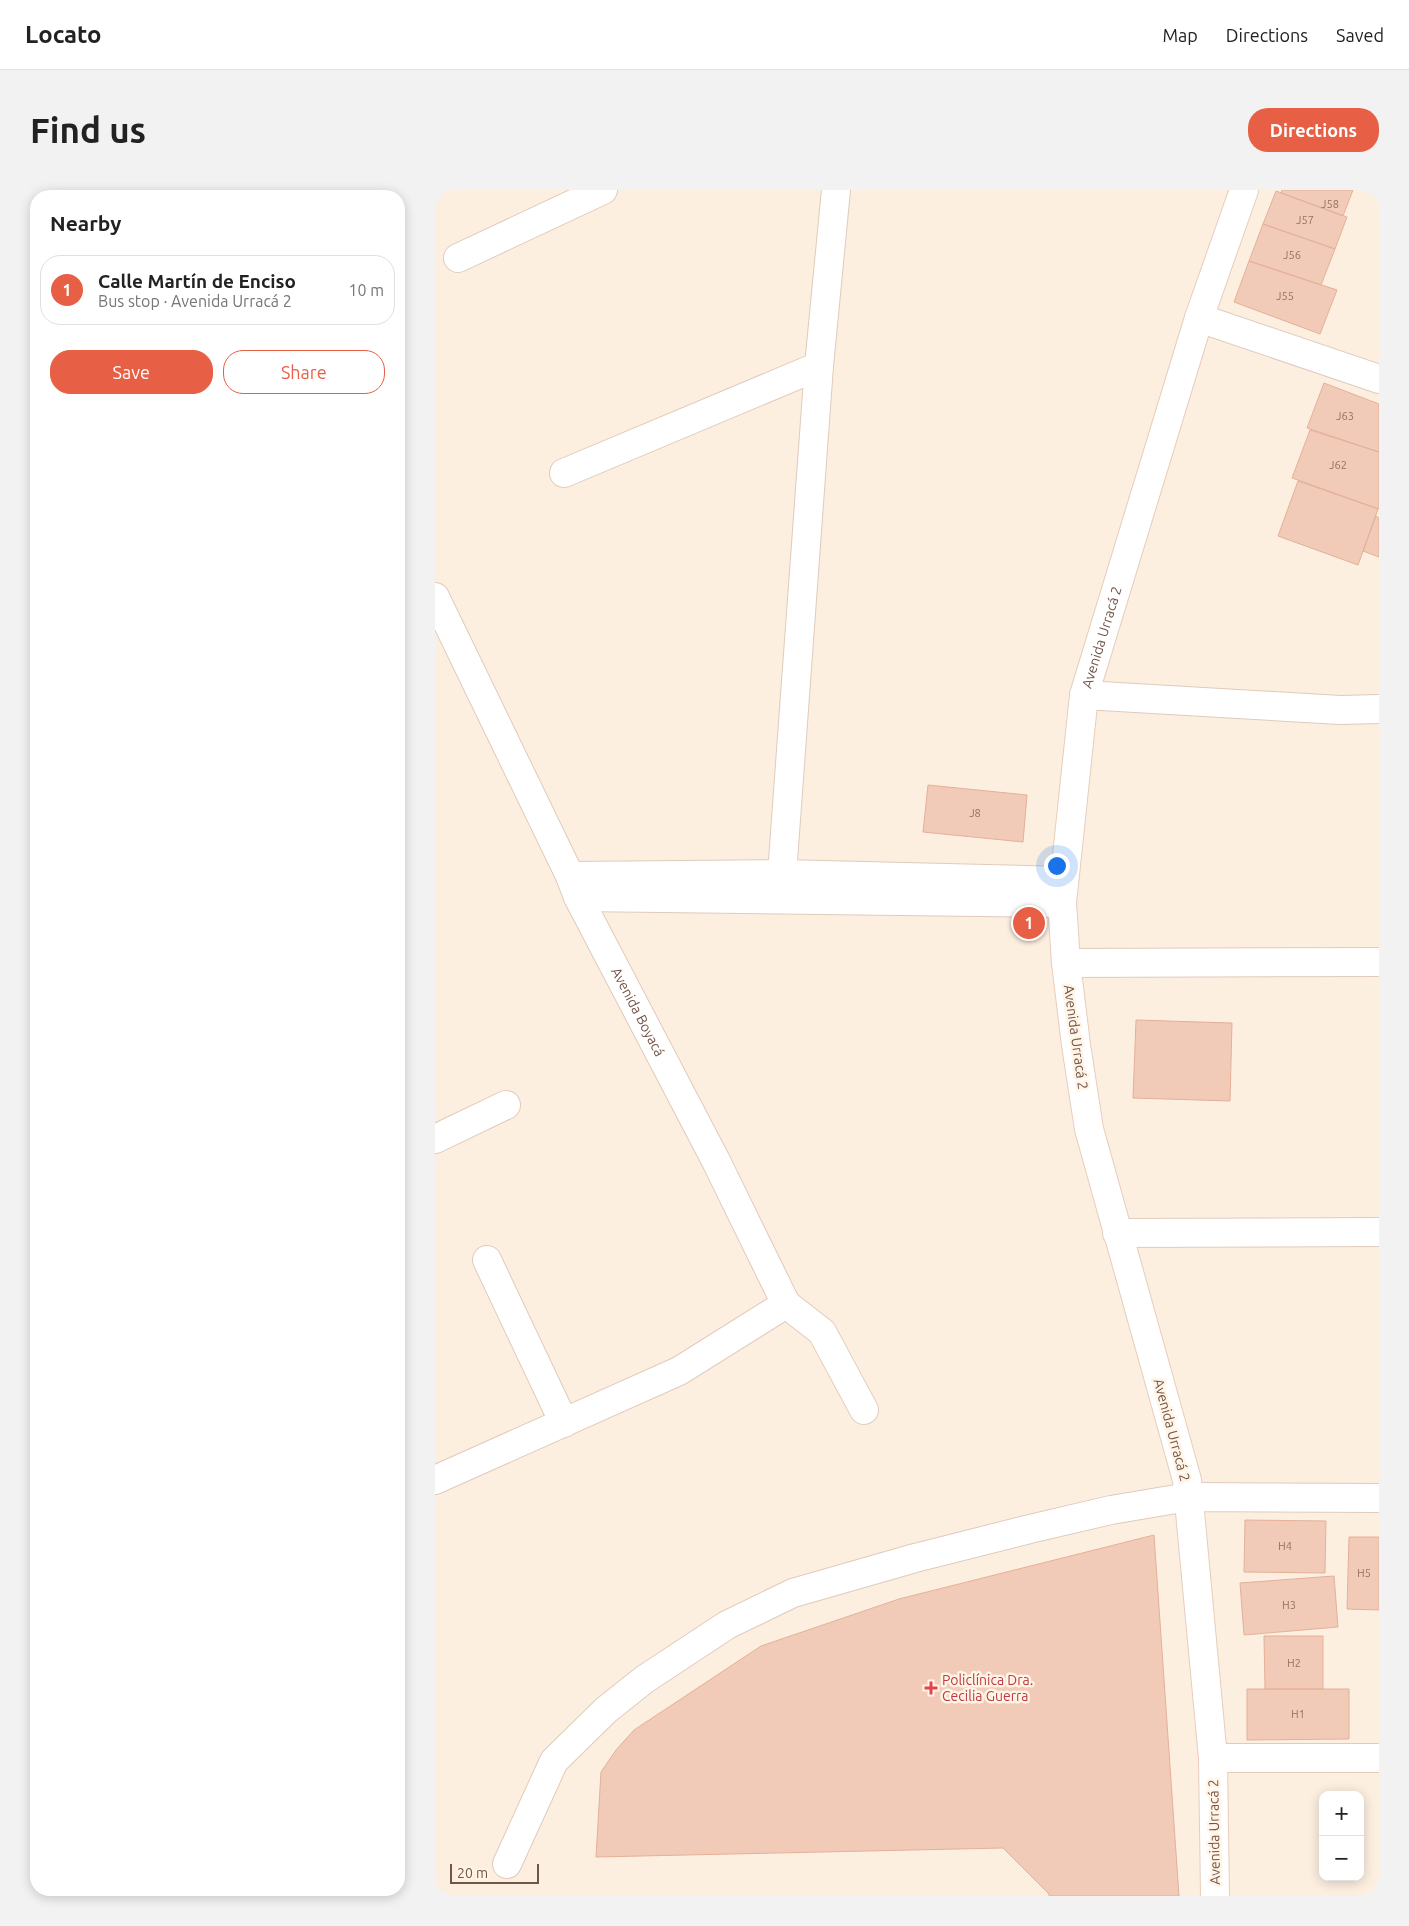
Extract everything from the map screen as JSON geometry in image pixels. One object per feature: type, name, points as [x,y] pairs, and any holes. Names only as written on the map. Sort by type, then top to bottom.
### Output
[{"type":"street","points":[[458,258],[603,190]]},
{"type":"street","points":[[783,886],[819,366],[836,190]]},
{"type":"street","name":"Avenida Urracá 2","points":[[1215,1896],[1213,1758],[1187,1480],[1089,1129],[1066,963],[1063,892],[1084,695],[1199,318],[1244,190]]},
{"type":"street","points":[[1199,318],[1379,379]]},
{"type":"street","points":[[564,473],[819,366]]},
{"type":"street","name":"Avenida Boyacá","points":[[435,597],[574,886],[716,1161],[786,1304],[823,1332],[864,1410]]},
{"type":"street","points":[[1084,695],[1340,710],[1379,709]]},
{"type":"street","points":[[574,886],[783,886],[1063,892]]},
{"type":"street","points":[[1066,963],[1379,962]]},
{"type":"street","points":[[435,1139],[506,1105]]},
{"type":"street","points":[[1117,1233],[1379,1232]]},
{"type":"street","points":[[487,1260],[564,1423]]},
{"type":"street","points":[[435,1480],[679,1371],[786,1304]]},
{"type":"street","points":[[507,1864],[554,1761],[607,1710],[645,1679],[727,1625],[793,1593],[915,1558],[1111,1510],[1188,1497],[1379,1498]]},
{"type":"street","points":[[1213,1758],[1379,1758]]},
{"type":"building","points":[[1282,190],[1353,190],[1343,216],[1281,193]]},
{"type":"building","points":[[1276,191],[1347,217],[1335,249],[1263,224]]},
{"type":"building","points":[[1263,224],[1335,249],[1321,285],[1249,261]]},
{"type":"building","points":[[1249,261],[1337,290],[1320,334],[1234,302]]},
{"type":"building","points":[[1324,383],[1379,404],[1379,452],[1307,428]]},
{"type":"building","points":[[1310,430],[1379,452],[1379,509],[1292,478]]},
{"type":"building","points":[[1298,481],[1378,509],[1358,565],[1278,536]]},
{"type":"building","points":[[1376,516],[1379,518],[1379,557],[1363,551]]},
{"type":"building","points":[[928,785],[1027,795],[1023,842],[923,832]]},
{"type":"building","points":[[1136,1020],[1232,1023],[1230,1101],[1133,1098]]},
{"type":"building","points":[[1245,1520],[1326,1521],[1325,1573],[1244,1572]]},
{"type":"building","name":"Policlínica Dra. Cecilia Guerra","points":[[1154,1535],[1179,1896],[1049,1896],[1003,1848],[596,1857],[601,1772],[616,1750],[634,1730],[761,1646],[899,1599]]},
{"type":"building","points":[[1349,1537],[1379,1537],[1379,1610],[1347,1609]]},
{"type":"building","points":[[1334,1576],[1338,1627],[1244,1635],[1240,1583]]},
{"type":"building","points":[[1264,1636],[1323,1636],[1323,1689],[1265,1689]]},
{"type":"building","points":[[1247,1689],[1349,1689],[1349,1739],[1247,1740]]},
{"type":"place","name":"Calle Martín de Enciso","points":[[1029,923]]},
{"type":"place","name":"Policlínica Dra. Cecilia Guerra","points":[[931,1688]]}]
